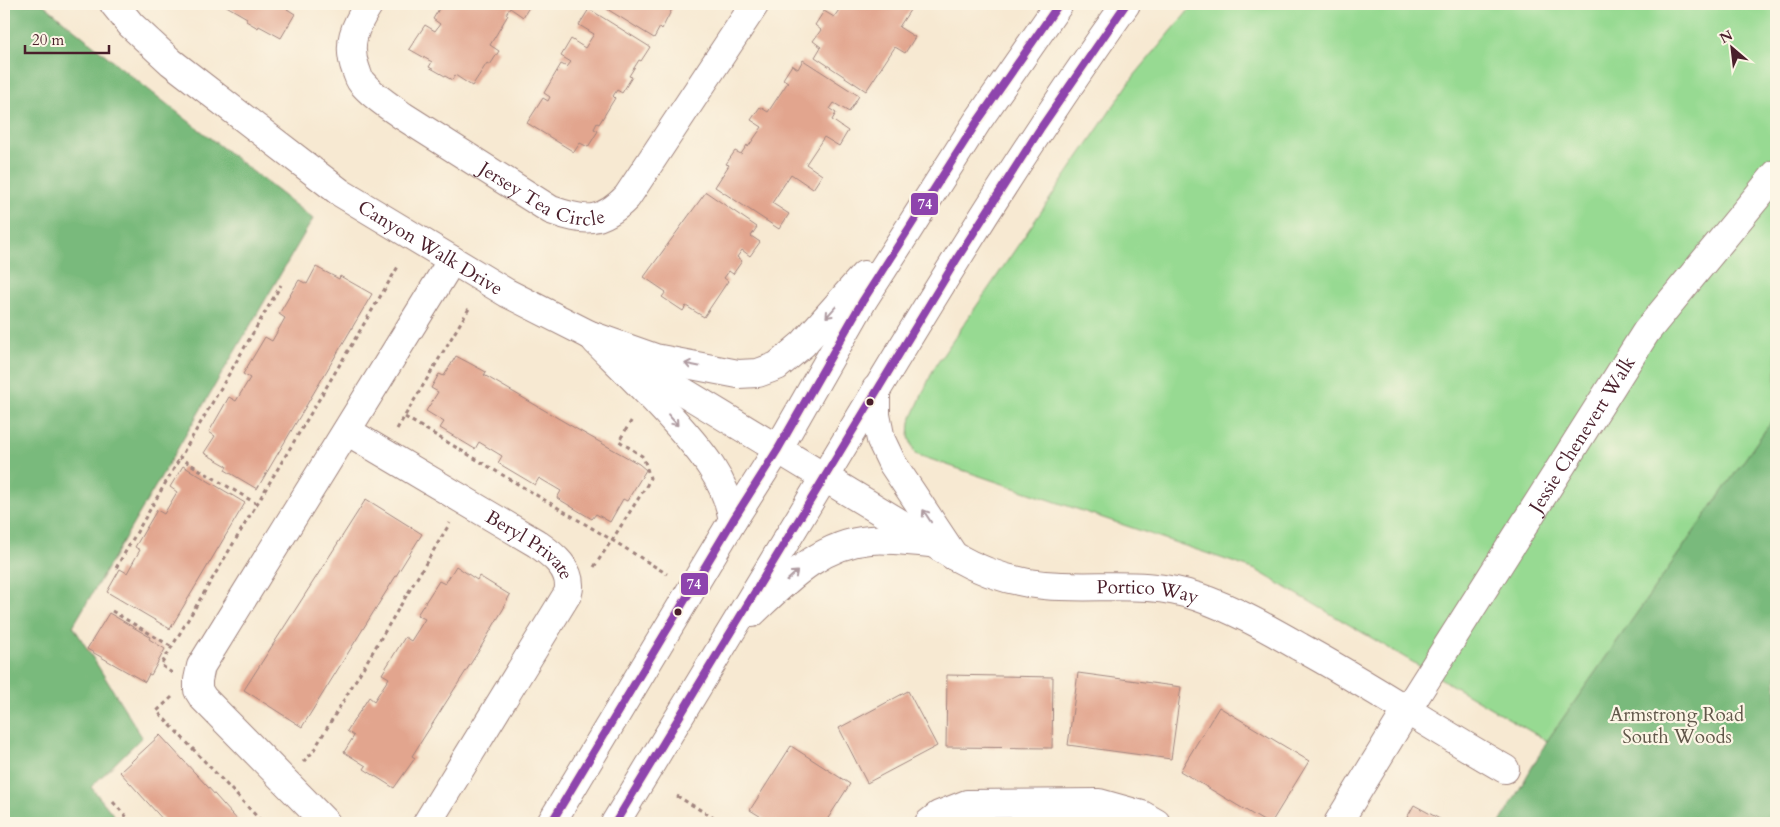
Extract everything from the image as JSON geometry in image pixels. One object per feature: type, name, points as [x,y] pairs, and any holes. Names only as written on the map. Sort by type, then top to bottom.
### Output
[{"type":"street","name":"Canyon Walk Drive","points":[[114,4],[131,25],[171,62],[341,193],[507,293],[590,335],[778,449]]},
{"type":"street","name":"Jersey Tea Circle","points":[[369,4],[361,16],[352,40],[352,59],[361,83],[379,100],[551,210],[577,219],[604,216],[617,208],[627,197],[755,4]]},
{"type":"street","points":[[551,823],[733,520],[778,449],[862,302],[977,122],[1059,4]]},
{"type":"street","points":[[615,823],[876,389],[1024,152],[1080,68],[1126,4]]},
{"type":"street","name":"Jessie Chenevert Walk","points":[[1338,823],[1407,710],[1646,332],[1776,174]]},
{"type":"street","points":[[590,335],[655,358],[738,374],[766,370],[776,366],[803,344],[921,211]]},
{"type":"street","points":[[326,823],[210,707],[194,682],[201,666],[452,260]]},
{"type":"street","points":[[590,335],[655,400],[700,451],[719,478],[733,520]]},
{"type":"street","points":[[876,389],[876,415],[881,440],[892,463],[942,550]]},
{"type":"street","name":"Beryl Private","points":[[346,431],[548,551],[565,570],[568,582],[568,593],[427,823]]},
{"type":"street","name":"Portico Way","points":[[778,449],[974,568],[1027,583],[1045,585],[1131,585],[1165,589],[1198,597],[1263,626],[1357,678],[1505,769]]},
{"type":"street","points":[[730,632],[800,568],[828,552],[870,540],[942,550]]},
{"type":"street","points":[[929,823],[938,815],[967,804],[1099,803],[1142,814],[1156,823]]},
{"type":"path","points":[[263,823],[157,711],[194,682],[161,665],[399,265]]},
{"type":"path","points":[[116,568],[281,285]]},
{"type":"path","points":[[384,454],[470,307]]},
{"type":"path","points":[[568,582],[596,566],[650,478],[642,456],[619,441],[635,416]]},
{"type":"path","points":[[404,417],[667,574]]},
{"type":"path","points":[[180,458],[257,504]]},
{"type":"path","points":[[285,780],[312,753],[464,501]]},
{"type":"path","points":[[112,611],[172,647]]},
{"type":"path","points":[[677,796],[722,823]]},
{"type":"path","points":[[112,802],[132,823]]},
{"type":"green space","points":[[4,4],[43,4],[313,219],[73,626],[142,737],[91,787],[120,823],[4,823]]},
{"type":"green space","points":[[1194,4],[1776,4],[1776,415],[1547,741],[1256,570],[915,454],[909,437],[910,422],[934,368],[1134,76]]},
{"type":"green space","name":"Armstrong Road South Woods","points":[[1776,415],[1776,823],[1500,823],[1547,741]]},
{"type":"building","points":[[223,4],[290,4],[287,9],[295,14],[281,38],[246,21],[247,18]]},
{"type":"building","points":[[442,4],[531,4],[523,17],[510,8],[506,14],[508,15],[490,45],[499,51],[490,65],[487,63],[472,86],[455,75],[452,80],[429,67],[432,62],[409,49],[425,25],[435,31],[440,24],[433,19]]},
{"type":"building","points":[[610,4],[677,4],[675,7],[674,5],[662,29],[660,27],[654,38],[607,9]]},
{"type":"building","points":[[843,4],[914,4],[899,27],[915,37],[905,53],[895,47],[866,91],[815,57],[821,47],[813,41],[821,30],[815,25],[824,11],[834,17]]},
{"type":"building","points":[[589,9],[650,47],[629,76],[632,77],[622,93],[617,90],[613,96],[615,98],[599,124],[597,123],[594,129],[598,131],[588,147],[580,143],[574,152],[527,123],[543,98],[548,101],[550,97],[544,93],[561,64],[567,67],[571,62],[561,56],[571,39],[585,48],[594,34],[579,25]]},
{"type":"building","points":[[803,60],[859,96],[849,112],[834,103],[830,109],[836,113],[832,120],[848,131],[839,146],[824,137],[806,164],[822,175],[813,189],[791,174],[772,203],[789,214],[779,229],[715,187],[729,165],[726,164],[735,151],[741,154],[762,127],[751,120],[760,107],[768,112],[788,82],[783,79],[792,65],[798,69]]},
{"type":"building","points":[[706,192],[757,227],[751,236],[760,242],[750,256],[742,250],[737,257],[742,261],[733,274],[729,271],[724,278],[728,281],[704,317],[686,306],[683,311],[662,297],[666,292],[644,277]]},
{"type":"building","points":[[316,267],[339,279],[340,276],[372,294],[257,489],[225,470],[227,466],[204,453],[215,436],[209,432],[229,397],[236,401],[250,378],[243,374],[265,337],[272,341],[285,318],[279,314],[299,280],[307,284]]},
{"type":"building","points":[[456,356],[486,372],[484,375],[639,464],[646,470],[627,501],[623,499],[610,522],[596,514],[592,519],[557,498],[561,491],[539,478],[535,485],[498,463],[502,456],[479,442],[475,449],[440,428],[444,422],[426,411],[438,392],[431,388],[439,374],[444,376]]},
{"type":"building","points":[[183,466],[245,503],[170,629],[107,592],[120,569],[127,573],[140,550],[135,547],[157,510],[164,514],[177,492],[170,487]]},
{"type":"building","points":[[366,499],[422,534],[302,727],[244,690]]},
{"type":"building","points":[[456,566],[477,580],[479,576],[510,595],[478,652],[412,756],[415,758],[394,788],[364,769],[366,766],[344,752],[354,736],[347,731],[369,697],[374,701],[389,678],[382,674],[405,637],[411,641],[425,619],[417,615],[439,581],[445,584]]},
{"type":"building","points":[[109,613],[150,637],[149,639],[165,649],[151,675],[149,674],[145,682],[87,649]]},
{"type":"building","points":[[1078,673],[1181,687],[1171,759],[1068,745]]},
{"type":"building","points":[[947,675],[1053,677],[1052,748],[946,747]]},
{"type":"building","points":[[908,691],[937,746],[867,783],[839,728]]},
{"type":"building","points":[[1219,707],[1309,761],[1271,823],[1267,823],[1180,771]]},
{"type":"building","points":[[160,735],[240,823],[166,823],[120,772]]},
{"type":"building","points":[[791,746],[850,784],[825,823],[771,823],[750,810]]},
{"type":"building","points":[[1414,805],[1447,823],[1404,823]]},
{"type":"transit line","name":"74","points":[[551,823],[733,520],[778,449],[862,302],[977,122],[1059,4]]},
{"type":"transit line","name":"74","points":[[615,823],[958,257],[1040,129],[1126,4]]}]
